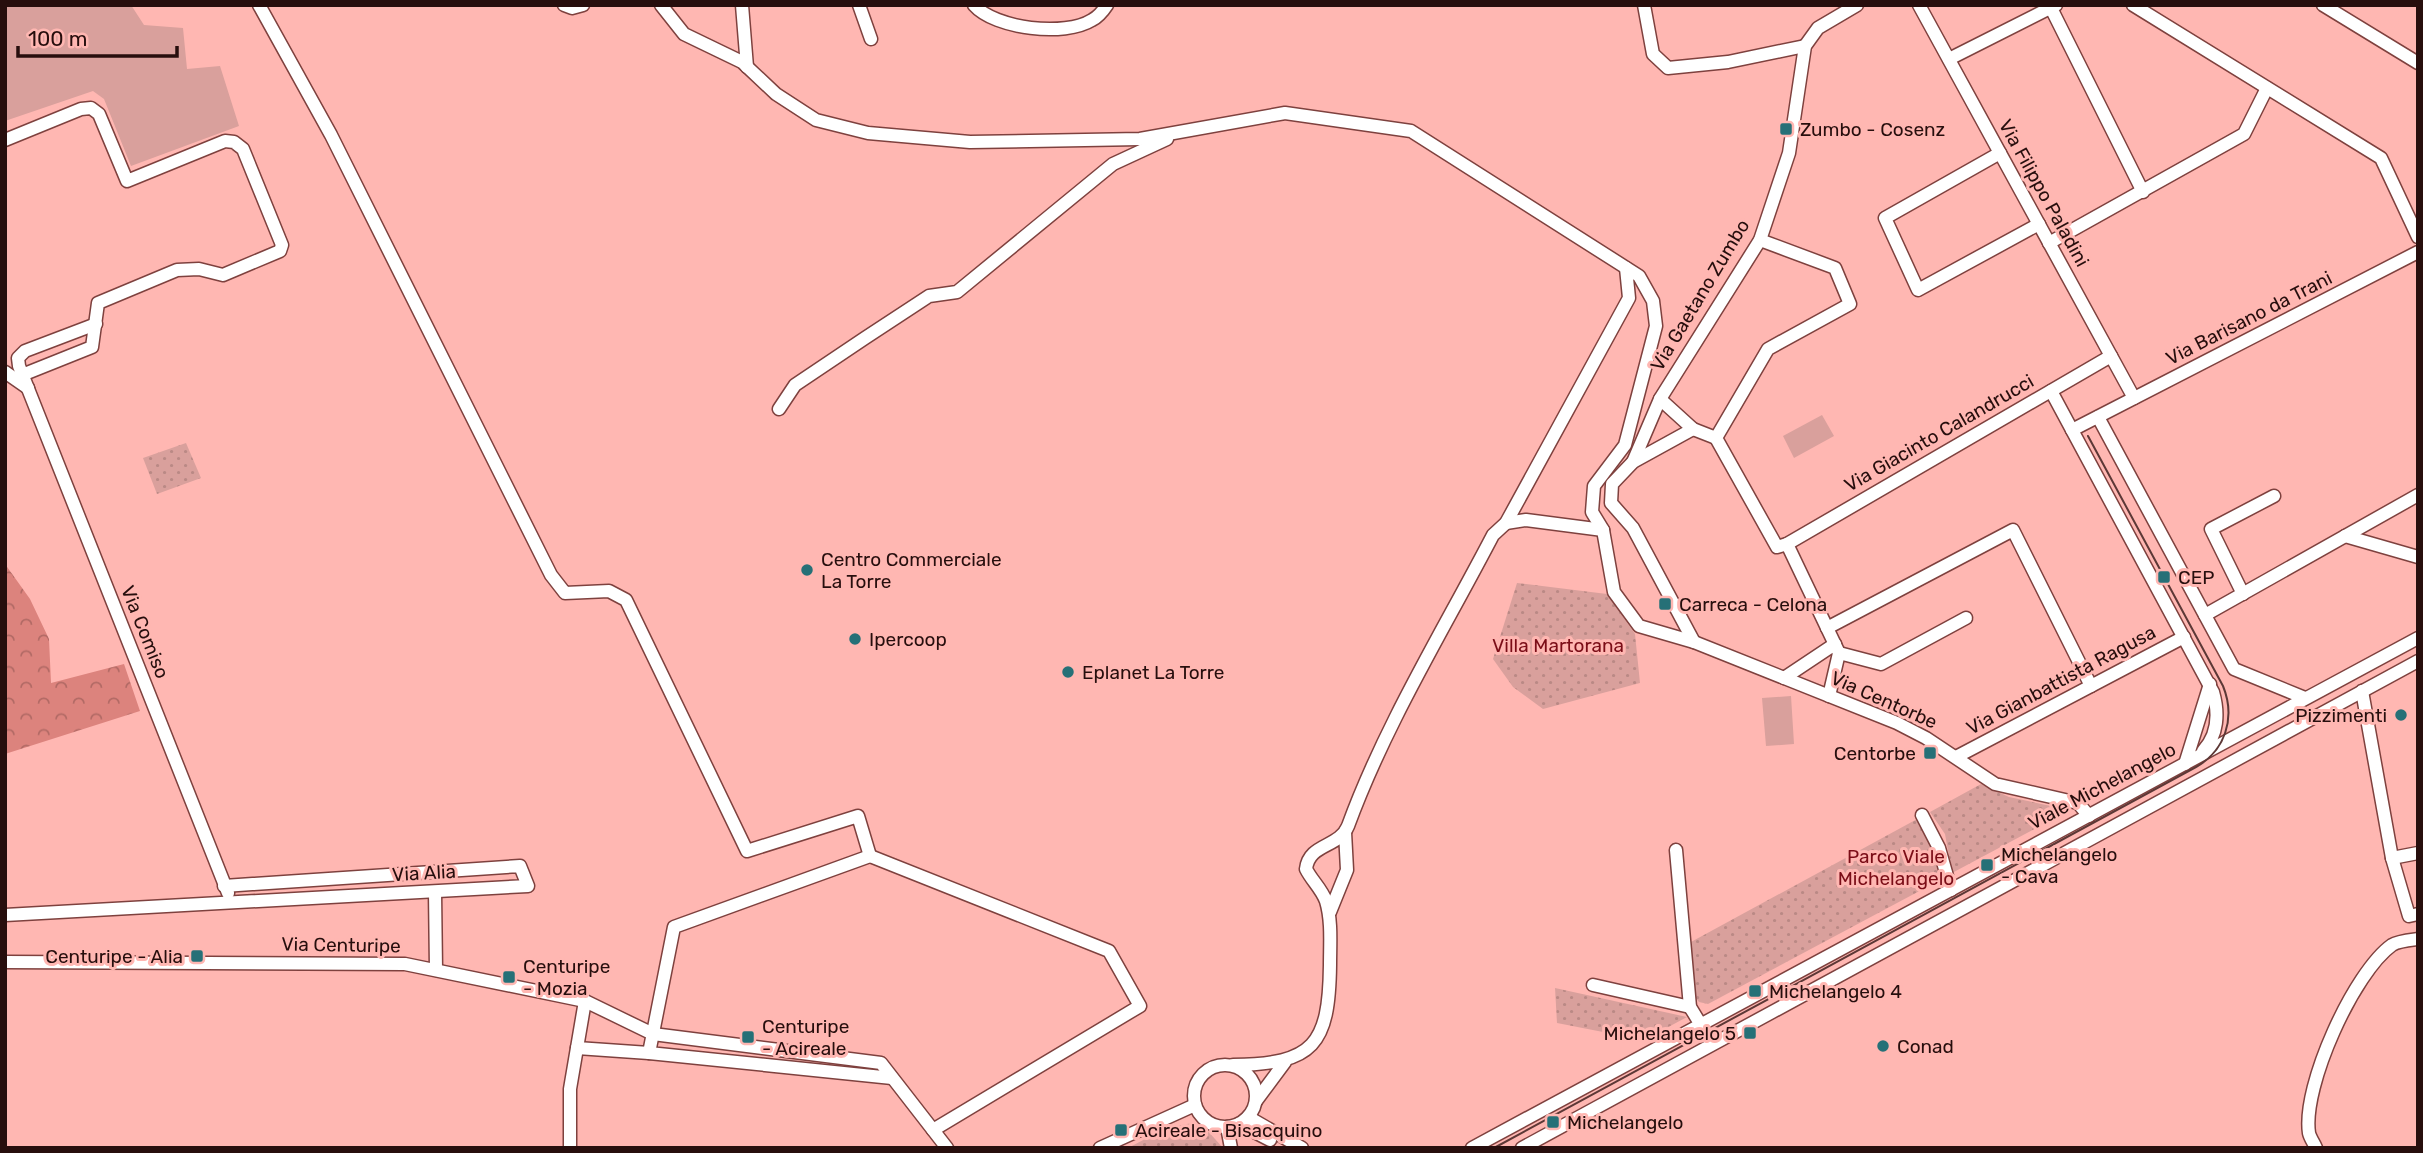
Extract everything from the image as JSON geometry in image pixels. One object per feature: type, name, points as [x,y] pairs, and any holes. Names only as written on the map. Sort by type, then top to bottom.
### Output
[{"type":"street","points":[[259,5],[331,135],[551,576],[565,593],[609,591],[626,600],[747,852],[858,816],[870,856]]},
{"type":"street","points":[[564,5],[572,8],[583,5]]},
{"type":"street","points":[[661,5],[684,34],[747,67],[776,94],[817,120],[868,133],[970,142],[1140,139],[1183,131]]},
{"type":"street","points":[[733,5],[744,47]]},
{"type":"street","points":[[742,5],[747,67]]},
{"type":"street","points":[[859,5],[871,39]]},
{"type":"street","points":[[974,5],[982,15],[995,21],[1069,29],[1091,21],[1107,5]]},
{"type":"street","points":[[1644,5],[1653,54],[1668,68],[1728,62],[1805,46],[1818,28],[1857,5]]},
{"type":"street","name":"Via Filippo Paladini","points":[[1920,5],[2134,398]]},
{"type":"street","points":[[2133,5],[2381,158],[2418,237]]},
{"type":"street","points":[[2323,5],[2418,63]]},
{"type":"street","points":[[1949,59],[2053,6],[2143,192]]},
{"type":"street","name":"Via Gaetano Zumbo","points":[[1633,461],[1660,399],[1760,240],[1789,153],[1805,46]]},
{"type":"street","points":[[2049,243],[2244,134],[2267,88]]},
{"type":"street","points":[[5,140],[80,109],[92,108],[99,114],[127,181],[225,141],[234,142],[243,149],[280,237],[280,251],[223,275],[199,269],[177,270],[98,303],[96,324],[92,347],[22,375],[18,358],[24,351],[96,324]]},
{"type":"street","name":"Via Centorbe","points":[[1183,131],[1285,113],[1411,131],[1639,276],[1653,301],[1656,326],[1625,445],[1594,486],[1592,512],[1603,530],[1614,592],[1639,626],[1694,642],[1897,723],[2004,788],[2078,803],[2089,816]]},
{"type":"street","points":[[779,409],[795,385],[865,338],[929,296],[957,292],[1113,164],[1183,131]]},
{"type":"street","points":[[2000,153],[1885,218],[1918,290],[2039,224]]},
{"type":"street","points":[[1716,438],[1768,349],[1850,304],[1835,268],[1760,240]]},
{"type":"street","name":"Via Barisano da Trani","points":[[2072,430],[2418,253]]},
{"type":"street","points":[[1302,1148],[1238,1123],[1207,1122],[1195,1105],[1195,1086],[1206,1071],[1214,1066],[1285,1062],[1298,1055],[1322,1032],[1329,1008],[1330,916],[1346,860],[1345,832],[1365,783],[1493,535],[1506,523],[1629,298],[1626,268]]},
{"type":"street","name":"Via Giacinto Calandrucci","points":[[1787,544],[2111,356]]},
{"type":"street","points":[[5,372],[28,389]]},
{"type":"street","name":"Via Comiso","points":[[22,375],[233,903]]},
{"type":"street","points":[[2050,391],[2210,684],[2217,709],[2215,731],[2197,757]]},
{"type":"street","points":[[1660,399],[1693,429],[1716,438],[1777,547],[1787,544],[1837,649],[1829,696]]},
{"type":"street","points":[[2098,417],[2234,669],[2305,698]]},
{"type":"street","points":[[1693,429],[1633,461],[1612,484],[1611,503],[1633,528],[1694,642]]},
{"type":"street","points":[[2205,615],[2418,495]]},
{"type":"street","points":[[2244,594],[2211,529],[2274,496]]},
{"type":"street","points":[[1506,523],[1525,520],[1603,530]]},
{"type":"street","points":[[1827,628],[2013,530],[2091,686]]},
{"type":"street","points":[[2345,536],[2418,556]]},
{"type":"street","points":[[1784,678],[1837,649],[1881,664],[1966,618]]},
{"type":"street","name":"Via Gianbattista Ragusa","points":[[1956,757],[2184,637]]},
{"type":"street","points":[[2415,639],[2418,654]]},
{"type":"street","name":"Viale Michelangelo","points":[[1472,1148],[2415,639]]},
{"type":"street","name":"Viale Michelangelo","points":[[1522,1148],[2418,661]]},
{"type":"street","points":[[2185,764],[2210,684]]},
{"type":"street","points":[[2316,1148],[2309,1133],[2314,1084],[2332,1031],[2374,963],[2393,944],[2414,939],[2406,925],[2413,915],[2392,858],[2362,691]]},
{"type":"street","points":[[1922,815],[1939,848],[1951,890]]},
{"type":"street","points":[[1330,916],[1320,888],[1310,878],[1306,869],[1307,859],[1345,832]]},
{"type":"street","points":[[1321,847],[1332,847],[1346,860]]},
{"type":"street","points":[[1676,850],[1690,1007],[1701,1025]]},
{"type":"street","points":[[2392,858],[2418,853]]},
{"type":"street","points":[[649,1053],[674,927],[870,856],[1109,951],[1140,1006],[933,1130]]},
{"type":"street","name":"Via Alia","points":[[5,915],[528,886],[520,866],[224,886]]},
{"type":"street","points":[[1310,878],[1320,884],[1331,885],[1342,879]]},
{"type":"street","points":[[435,892],[436,970]]},
{"type":"street","name":"Via Centuripe","points":[[5,962],[405,964],[436,970],[585,1002],[653,1034],[881,1063],[947,1148]]},
{"type":"street","points":[[1593,985],[1690,1007]]},
{"type":"street","points":[[570,1148],[570,1089],[585,1002]]},
{"type":"street","points":[[577,1048],[892,1078]]},
{"type":"street","points":[[1231,1148],[1238,1123],[1285,1062]]},
{"type":"street","points":[[1233,1065],[1249,1075],[1256,1092],[1256,1101]]},
{"type":"street","points":[[1105,1147],[1195,1105]]},
{"type":"street","points":[[1238,1123],[1285,1148]]},
{"type":"green space","points":[[5,5],[131,5],[144,25],[183,28],[187,69],[220,66],[239,126],[131,166],[104,99],[93,91],[5,121]]},
{"type":"green space","points":[[1822,415],[1834,436],[1794,458],[1783,436]]},
{"type":"green space","points":[[186,443],[201,478],[157,494],[143,458]]},
{"type":"green space","points":[[5,564],[30,599],[49,639],[51,683],[124,664],[140,711],[5,754]]},
{"type":"green space","name":"Villa Martorana","points":[[1517,583],[1607,594],[1635,634],[1640,683],[1543,709],[1513,687],[1493,659]]},
{"type":"green space","points":[[1791,696],[1794,744],[1766,746],[1762,698]]},
{"type":"green space","points":[[1981,784],[2009,797],[2070,810],[1952,873],[1945,834],[1930,812]]},
{"type":"green space","name":"Parco Viale Michelangelo","points":[[1919,818],[1932,843],[1942,879],[1708,1004],[1699,1002],[1695,997],[1691,942]]},
{"type":"green space","points":[[1555,988],[1687,1017],[1644,1040],[1557,1023]]},
{"type":"green space","points":[[1192,1123],[1207,1130],[1223,1148],[1128,1148],[1166,1128]]},
{"type":"tram line","points":[[1494,1148],[2196,767],[2214,752],[2221,743],[2228,721],[2227,698],[2223,686],[2088,436]]},
{"type":"place","name":"Zumbo - Cosenz","points":[[1786,129]]},
{"type":"place","name":"Centro Commerciale La Torre","points":[[807,570]]},
{"type":"place","name":"CEP","points":[[2164,577]]},
{"type":"place","name":"Carreca - Celona","points":[[1665,604]]},
{"type":"place","name":"Ipercoop","points":[[855,639]]},
{"type":"place","name":"Eplanet La Torre","points":[[1068,672]]},
{"type":"place","name":"Pizzimenti","points":[[2401,715]]},
{"type":"place","name":"Centorbe","points":[[1930,753]]},
{"type":"place","name":"Michelangelo - Cava","points":[[1987,865]]},
{"type":"place","name":"Centuripe - Alia","points":[[197,956]]},
{"type":"place","name":"Centuripe - Mozia","points":[[509,977]]},
{"type":"place","name":"Michelangelo 4","points":[[1755,991]]},
{"type":"place","name":"Michelangelo 5","points":[[1750,1033]]},
{"type":"place","name":"Centuripe - Acireale","points":[[748,1037]]},
{"type":"place","name":"Conad","points":[[1883,1046]]},
{"type":"place","name":"Michelangelo","points":[[1553,1122]]},
{"type":"place","name":"Acireale - Bisacquino","points":[[1121,1130]]}]
